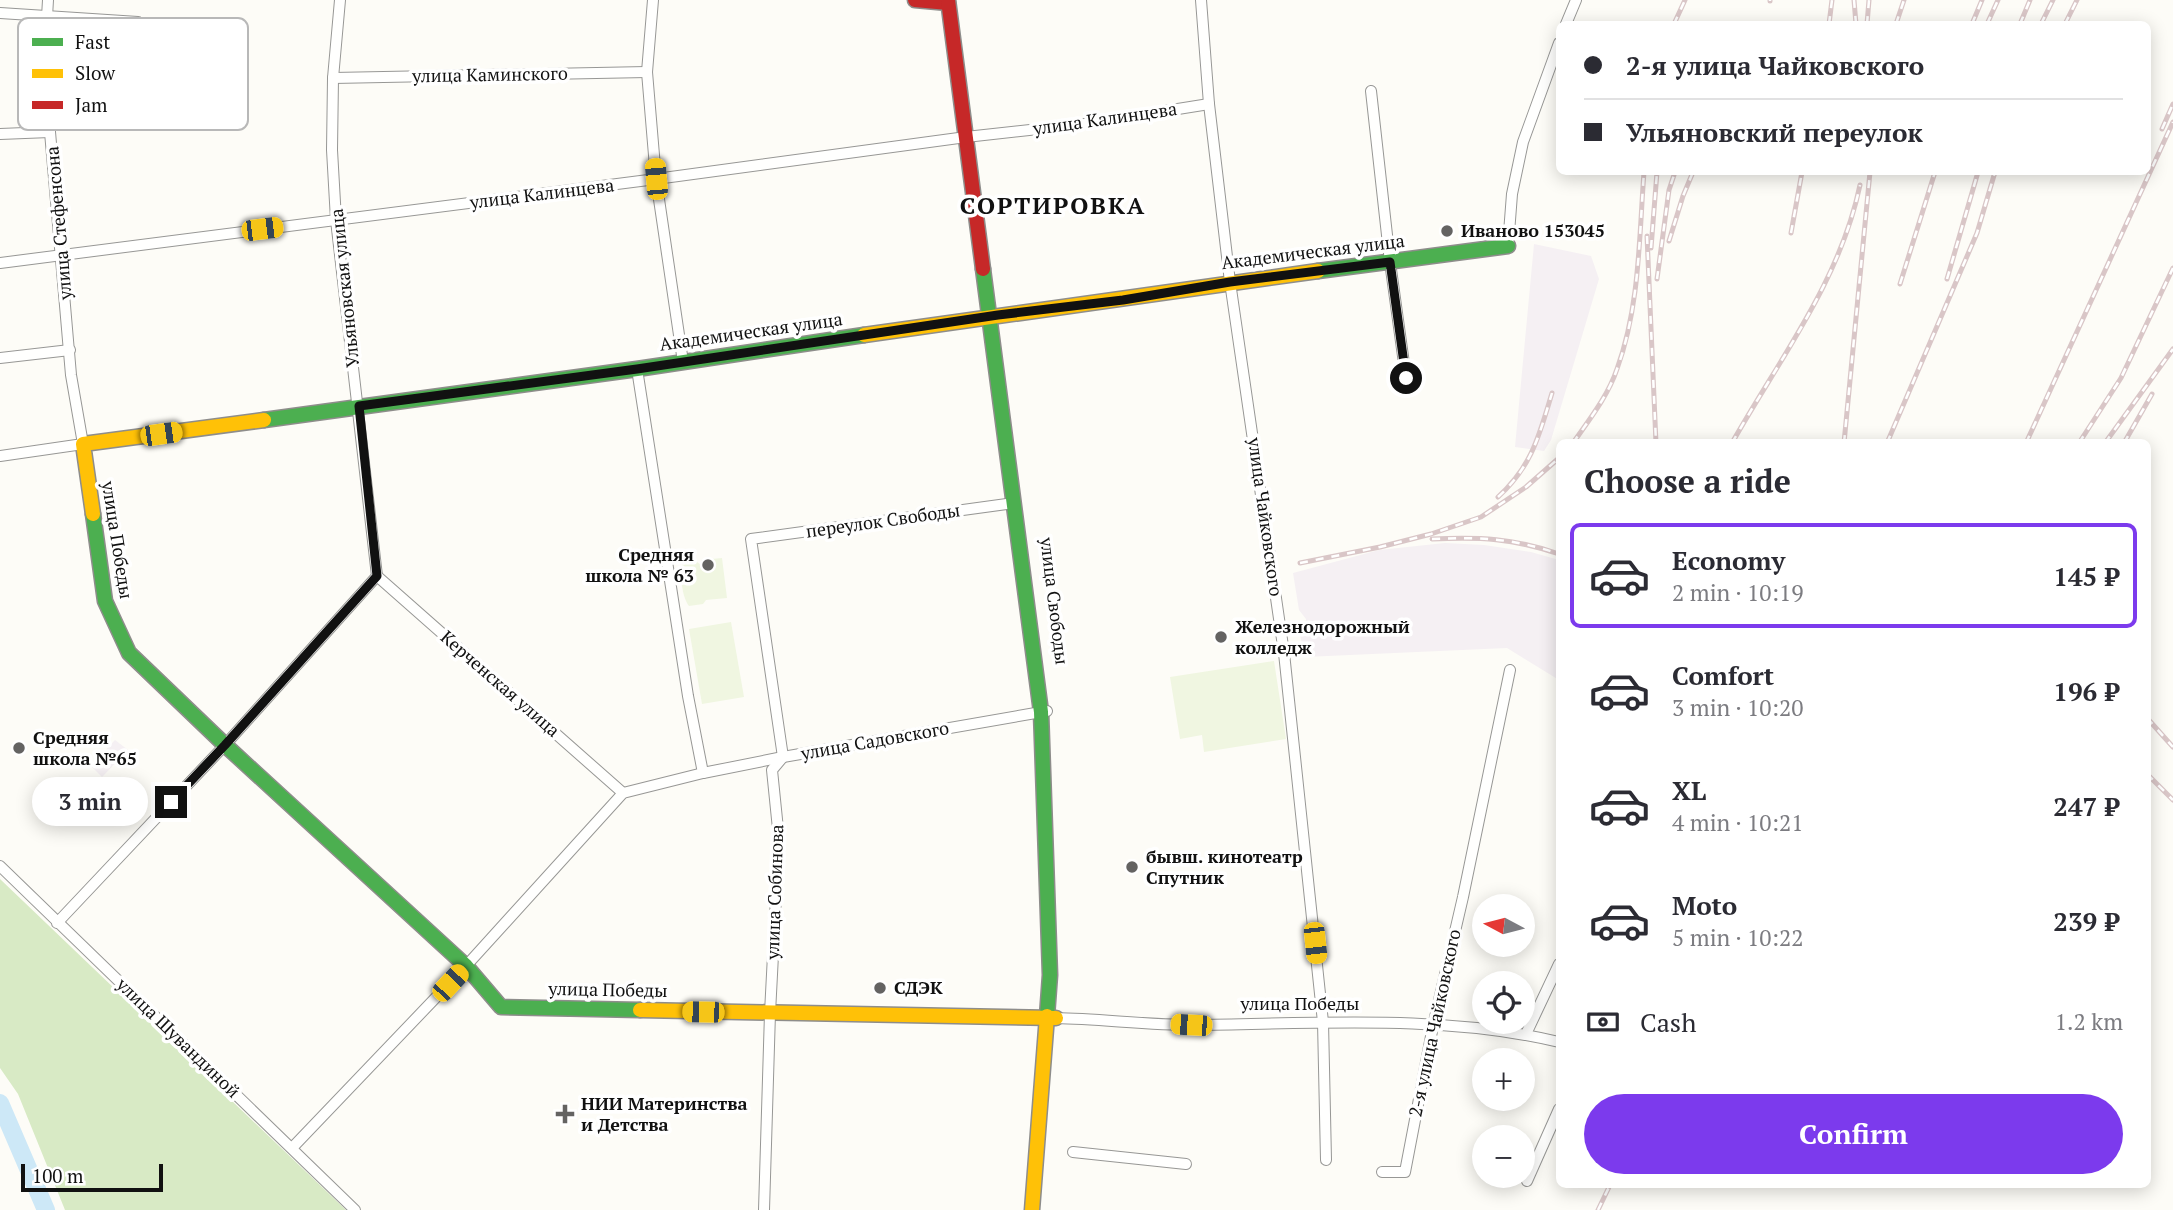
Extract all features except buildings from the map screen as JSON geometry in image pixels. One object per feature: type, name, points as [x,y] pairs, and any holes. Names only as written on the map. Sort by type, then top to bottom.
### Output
[{"type":"street","name":"улица Стефенсона","points":[[47,17],[48,0]]},
{"type":"street","name":"Ульяновская улица","points":[[340,0],[333,78],[332,150],[336,220],[377,576]]},
{"type":"street","points":[[653,0],[647,72],[656,179],[683,362]]},
{"type":"street","points":[[915,0],[948,2]]},
{"type":"street","name":"улица Чайковского","points":[[1201,0],[1209,104],[1230,282],[1284,653],[1323,1022],[1326,1160]]},
{"type":"street","points":[[1567,21],[1576,0]]},
{"type":"street","name":"улица Свободы","points":[[948,2],[969,136],[1044,712],[1057,961],[1032,1210]]},
{"type":"street","points":[[0,13],[65,18]]},
{"type":"street","points":[[1508,246],[1512,194],[1523,142],[1556,51]]},
{"type":"street","name":"улица Каминского","points":[[333,78],[647,72]]},
{"type":"street","points":[[1371,91],[1406,378]]},
{"type":"street","name":"улица Калинцева","points":[[0,262],[656,179],[969,136],[1084,124],[1209,104]]},
{"type":"street","name":"улица Стефенсона","points":[[50,132],[63,254],[69,349],[83,444]]},
{"type":"street","points":[[0,134],[50,132]]},
{"type":"street","name":"Академическая улица","points":[[0,456],[637,369],[993,315],[1123,300],[1230,282],[1508,246]]},
{"type":"street","name":"улица Свободы","points":[[993,315],[1014,503],[1044,712]]},
{"type":"street","points":[[0,358],[69,349]]},
{"type":"street","points":[[637,369],[688,696],[703,773]]},
{"type":"street","name":"улица Победы","points":[[83,444],[105,601],[129,653],[466,966],[501,1007],[1052,1017],[1191,1025],[1323,1022],[1472,1029]]},
{"type":"street","name":"переулок Свободы","points":[[751,539],[1014,503]]},
{"type":"street","name":"улица Собинова","points":[[751,539],[783,757],[772,771],[779,839],[764,1210]]},
{"type":"street","points":[[57,923],[225,745],[377,576]]},
{"type":"street","name":"Керченская улица","points":[[377,576],[623,793]]},
{"type":"street","name":"2-я улица Чайковского","points":[[1382,1172],[1405,1172],[1433,1026],[1510,670]]},
{"type":"street","name":"улица Садовского","points":[[623,793],[783,757],[1044,712]]},
{"type":"street","points":[[292,1147],[466,966],[623,793]]},
{"type":"street","name":"улица Шувандиной","points":[[0,866],[355,1210]]},
{"type":"street","points":[[1535,1015],[1556,970]]},
{"type":"street","name":"улица Свободы","points":[[1040,1210],[1052,1017]]},
{"type":"street","name":"улица Победы","points":[[1526,1034],[1556,1041]]},
{"type":"street","points":[[1535,1163],[1556,1116]]},
{"type":"street","points":[[1073,1152],[1186,1164]]},
{"type":"shaded area","points":[[1534,244],[1591,256],[1599,279],[1551,440],[1544,451],[1515,447]]},
{"type":"shaded area","points":[[1445,543],[1484,545],[1531,552],[1556,559],[1556,678],[1507,648],[1305,657],[1300,635],[1305,631],[1306,619],[1299,610],[1293,573],[1379,550]]},
{"type":"shaded area","points":[[115,740],[128,750],[102,777],[91,766]]},
{"type":"shaded area","points":[[79,779],[90,789],[60,823],[53,817],[59,810],[55,806]]},
{"type":"green space","points":[[722,558],[727,598],[706,600],[703,604],[689,606],[682,586],[682,564],[697,562],[701,565],[701,560]]},
{"type":"green space","points":[[731,622],[744,697],[702,704],[689,629]]},
{"type":"green space","points":[[1274,661],[1286,739],[1204,752],[1202,735],[1180,739],[1170,677]]},
{"type":"green space","points":[[0,879],[346,1210],[65,1210],[18,1094],[0,1068]]},
{"type":"waterway","points":[[0,1103],[46,1210]]},
{"type":"railway","points":[[1675,21],[1685,0]]},
{"type":"railway","points":[[1829,21],[1832,0]]},
{"type":"railway","points":[[1854,0],[1856,21]]},
{"type":"railway","points":[[1867,21],[1869,0]]},
{"type":"railway","points":[[1897,21],[1904,0]]},
{"type":"railway","points":[[1973,21],[1982,0]]},
{"type":"railway","points":[[1988,21],[1998,0]]},
{"type":"railway","points":[[2021,21],[2030,0]]},
{"type":"railway","points":[[2042,21],[2053,0]]},
{"type":"railway","points":[[2066,21],[2077,0]]},
{"type":"railway","points":[[2162,129],[2173,104]]},
{"type":"railway","points":[[2151,170],[2173,122]]},
{"type":"railway","points":[[1576,439],[1609,389],[1625,345],[1637,271],[1644,175]]},
{"type":"railway","points":[[1651,248],[1657,175]]},
{"type":"railway","points":[[1657,279],[1669,190],[1674,175]]},
{"type":"railway","points":[[1669,241],[1692,175]]},
{"type":"railway","points":[[1791,233],[1801,175]]},
{"type":"railway","points":[[1844,439],[1870,175]]},
{"type":"railway","points":[[1900,284],[1934,175]]},
{"type":"railway","points":[[1947,279],[1977,175]]},
{"type":"railway","points":[[1889,439],[1977,233],[1994,175]]},
{"type":"railway","points":[[2028,439],[2149,175]]},
{"type":"railway","points":[[1734,439],[1823,286],[1851,220],[1860,185]]},
{"type":"railway","points":[[1647,236],[1656,439]]},
{"type":"railway","points":[[2082,439],[2121,378],[2173,268]]},
{"type":"railway","points":[[2108,439],[2173,349]]},
{"type":"railway","points":[[1498,497],[1527,462],[1552,393]]},
{"type":"railway","points":[[2126,439],[2152,394]]},
{"type":"railway","points":[[1300,563],[1380,547],[1481,517],[1526,487],[1556,461]]},
{"type":"railway","points":[[1432,539],[1496,540],[1556,553]]},
{"type":"railway","points":[[2151,722],[2173,747]]},
{"type":"railway","points":[[2151,778],[2173,800]]},
{"type":"railway","points":[[1598,1210],[1609,1188]]},
{"type":"traffic: fast","points":[[1318,271],[1508,246]]},
{"type":"traffic: fast","points":[[983,269],[1041,712],[1050,975],[1047,1016]]},
{"type":"traffic: fast","points":[[264,420],[864,335]]},
{"type":"traffic: fast","points":[[93,514],[105,601],[129,653],[466,966],[501,1007],[640,1010]]},
{"type":"traffic: slow","points":[[864,335],[1318,271]]},
{"type":"traffic: slow","points":[[93,514],[83,444],[264,420]]},
{"type":"traffic: slow","points":[[640,1010],[1056,1018]]},
{"type":"traffic: slow","points":[[1032,1210],[1047,1016]]},
{"type":"traffic: jam","points":[[915,0],[948,3]]},
{"type":"traffic: jam","points":[[948,0],[983,269]]},
{"type":"place","name":"Иваново 153045","points":[[1447,231]]},
{"type":"place","name":"Средняя школа № 63","points":[[708,565]]},
{"type":"place","name":"Железнодорожный колледж","points":[[1221,637]]},
{"type":"place","name":"Средняя школа №65","points":[[19,748]]},
{"type":"place","name":"бывш. кинотеатр Спутник","points":[[1132,867]]},
{"type":"place","name":"СДЭК","points":[[880,988]]},
{"type":"place","name":"НИИ Материнства и Детства","points":[[565,1114]]},
{"type":"district","name":"СОРТИРОВКА","points":[[1053,206]]},
{"type":"route","points":[[171,802],[377,576],[359,406],[637,369],[998,315],[1123,300],[1230,282],[1390,262],[1406,378]]}]
